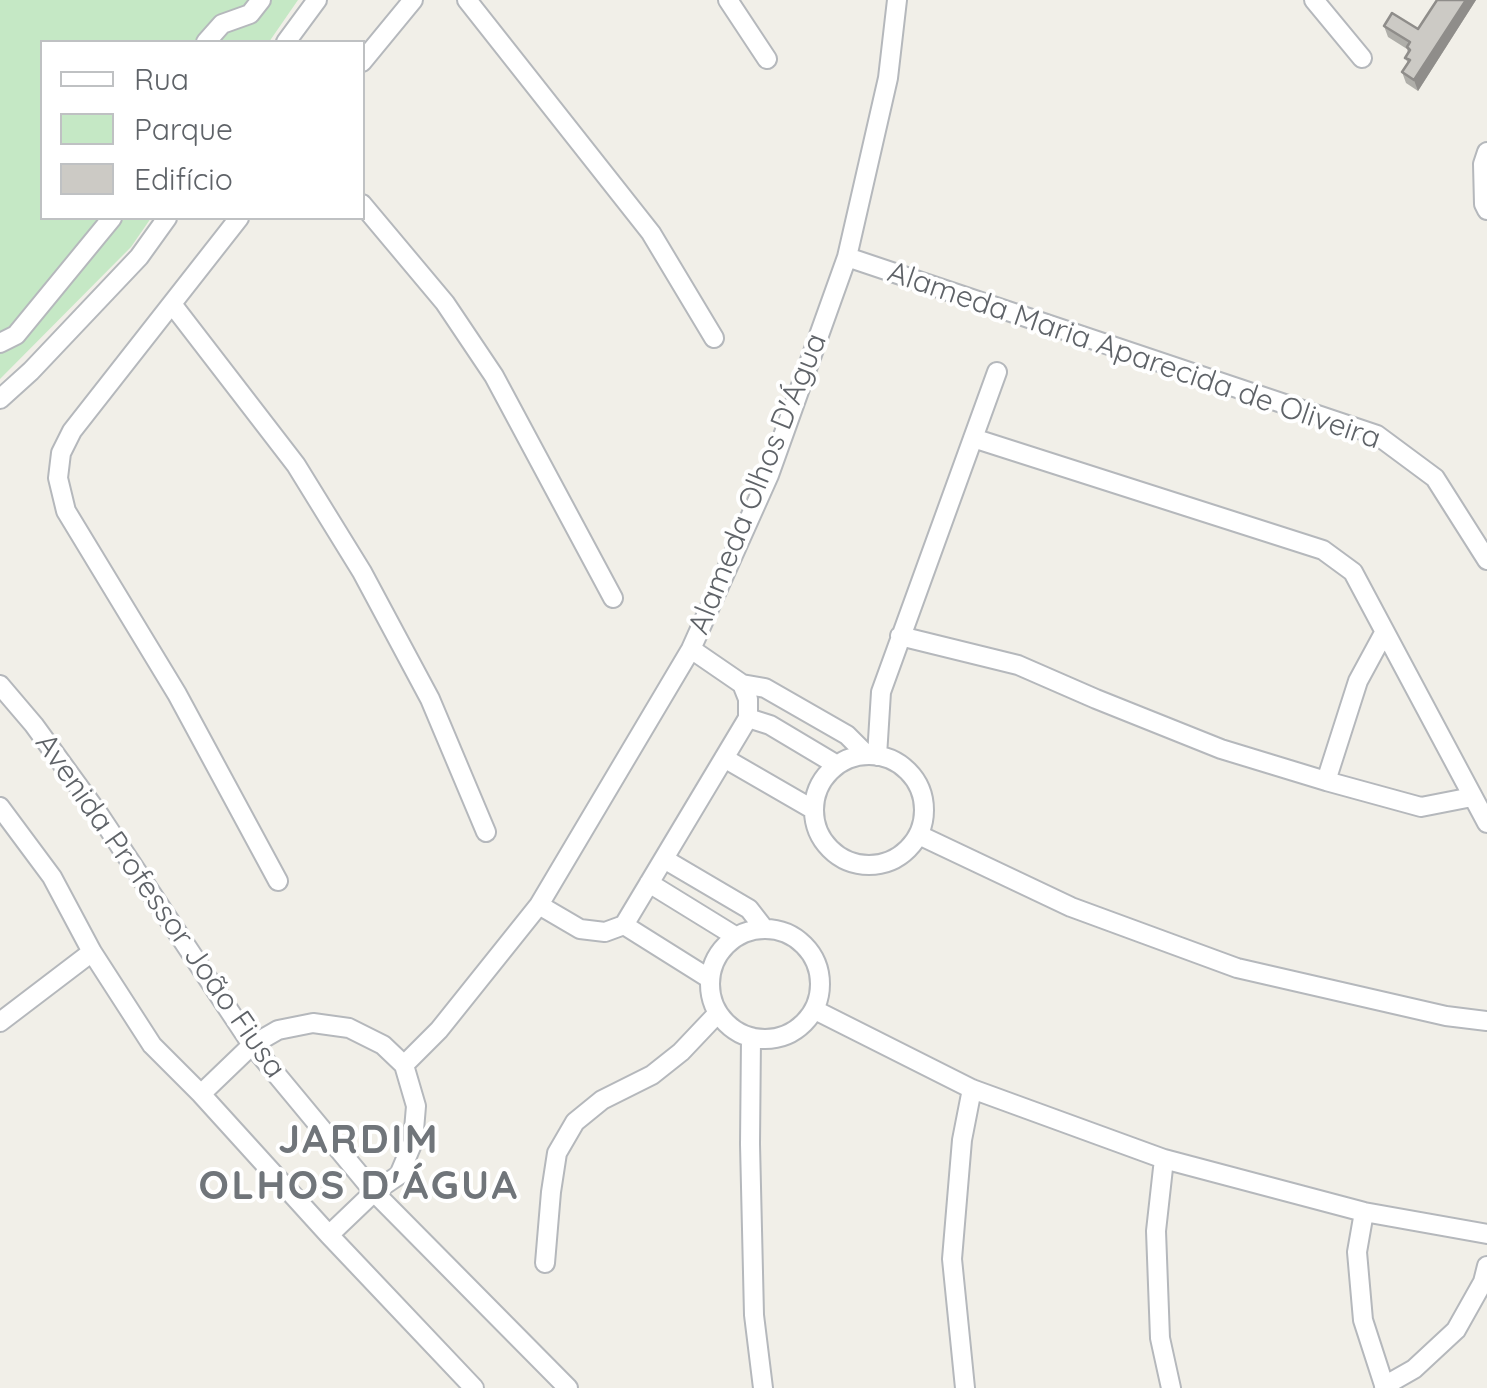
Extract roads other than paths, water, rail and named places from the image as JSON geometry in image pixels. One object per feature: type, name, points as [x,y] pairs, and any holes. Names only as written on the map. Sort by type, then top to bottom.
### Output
[{"type":"street","points":[[208,40],[222,24],[250,14],[261,0]]},
{"type":"street","points":[[287,40],[317,0]]},
{"type":"street","points":[[365,58],[412,0]]},
{"type":"street","points":[[467,0],[651,234],[714,338]]},
{"type":"street","points":[[728,0],[767,59]]},
{"type":"street","name":"Alameda Olhos D'Água","points":[[404,1065],[439,1030],[539,905],[691,649],[768,474],[847,257],[888,78],[898,0]]},
{"type":"street","points":[[1314,0],[1362,58]]},
{"type":"street","points":[[1487,152],[1483,164],[1487,210]]},
{"type":"street","points":[[365,208],[445,303],[494,376],[613,598]]},
{"type":"street","points":[[0,343],[16,335],[110,220]]},
{"type":"street","points":[[0,399],[139,257],[166,220]]},
{"type":"street","points":[[237,220],[65,442],[58,465],[59,489],[66,511],[177,694],[278,881]]},
{"type":"street","name":"Alameda Maria Aparecida de Oliveira","points":[[847,257],[1378,435],[1435,478],[1487,560]]},
{"type":"street","points":[[172,304],[296,465],[362,572],[430,699],[486,832]]},
{"type":"street","points":[[872,755],[881,692],[997,372]]},
{"type":"street","points":[[973,438],[1323,550],[1352,572],[1487,824]]},
{"type":"street","points":[[1326,781],[1358,680],[1384,634]]},
{"type":"street","points":[[900,636],[1018,665],[1220,749],[1326,781],[1421,807],[1472,796]]},
{"type":"street","points":[[691,649],[742,684],[764,688],[872,755]]},
{"type":"street","points":[[539,905],[580,928],[605,932],[624,925],[748,718],[748,699],[742,684]]},
{"type":"street","name":"Avenida Professor João Fiusa","points":[[0,685],[100,816],[252,1046],[374,1192],[568,1388]]},
{"type":"street","points":[[748,718],[770,725],[837,766]]},
{"type":"street","points":[[872,755],[889,758],[909,770],[922,790],[926,812],[919,835],[905,853],[884,864],[861,865],[839,857],[822,841],[814,819],[815,796],[826,775],[844,760],[872,755]]},
{"type":"street","points":[[724,758],[814,810]]},
{"type":"street","points":[[0,807],[52,877],[92,952],[152,1044],[474,1388]]},
{"type":"street","points":[[919,835],[1071,908],[1238,968],[1446,1016],[1487,1021]]},
{"type":"street","points":[[664,858],[749,910],[763,927]]},
{"type":"street","points":[[649,883],[735,936]]},
{"type":"street","points":[[624,925],[710,979]]},
{"type":"street","points":[[763,927],[792,934],[814,954],[822,982],[815,1010],[795,1032],[767,1040],[738,1034],[717,1014],[708,986],[715,957],[735,936],[763,927]]},
{"type":"street","points":[[0,1022],[92,952]]},
{"type":"street","points":[[815,1010],[972,1089],[1164,1159],[1364,1212],[1487,1234]]},
{"type":"street","points":[[546,1262],[557,1152],[575,1122],[602,1100],[652,1075],[681,1052],[717,1014]]},
{"type":"street","points":[[201,1094],[252,1046],[278,1030],[313,1023],[349,1028],[382,1045],[404,1065],[416,1106],[413,1142],[399,1175],[374,1192],[328,1235]]},
{"type":"street","points":[[751,1036],[754,1315],[763,1388]]},
{"type":"street","points":[[965,1388],[952,1259],[962,1140],[972,1089]]},
{"type":"street","points":[[1164,1159],[1156,1231],[1160,1338],[1172,1388]]},
{"type":"street","points":[[1364,1212],[1357,1252],[1363,1320],[1385,1387],[1414,1369],[1456,1330],[1484,1282],[1487,1266]]},
{"type":"district","name":"JARDIM OLHOS D'ÁGUA","points":[[359,1164]]}]
